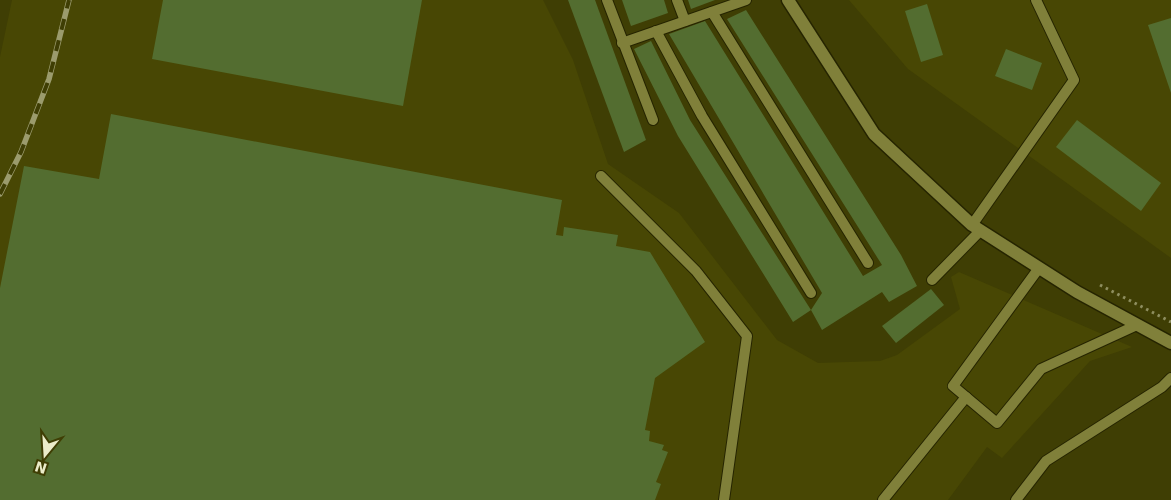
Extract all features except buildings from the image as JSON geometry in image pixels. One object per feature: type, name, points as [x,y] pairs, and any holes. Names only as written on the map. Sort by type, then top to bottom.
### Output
[{"type":"street","points":[[788,0],[874,134],[976,228],[1077,292],[1171,343]]},
{"type":"lane","points":[[607,0],[653,120]]},
{"type":"lane","points":[[677,0],[684,21]]},
{"type":"lane","points":[[622,43],[745,0]]},
{"type":"lane","points":[[932,280],[976,228],[1074,80],[1036,0]]},
{"type":"lane","points":[[712,12],[868,263]]},
{"type":"lane","points":[[656,31],[702,116],[811,293]]},
{"type":"lane","points":[[601,176],[696,271],[747,336],[724,500]]},
{"type":"lane","points":[[1039,268],[953,386],[997,423],[1042,370],[1137,324]]},
{"type":"lane","points":[[1016,500],[1046,462],[1162,387],[1171,378]]},
{"type":"lane","points":[[883,500],[966,397]]},
{"type":"path","points":[[1091,280],[1171,322]]},
{"type":"shaded area","points":[[12,0],[543,0],[573,60],[608,164],[679,213],[777,340],[818,363],[880,361],[897,355],[960,309],[951,277],[959,272],[1132,347],[1090,361],[1002,458],[987,447],[948,500],[0,500],[0,57]]},
{"type":"shaded area","points":[[849,0],[1171,0],[1171,258],[908,69]]},
{"type":"railway","points":[[0,194],[21,152],[49,79],[69,0]]}]
